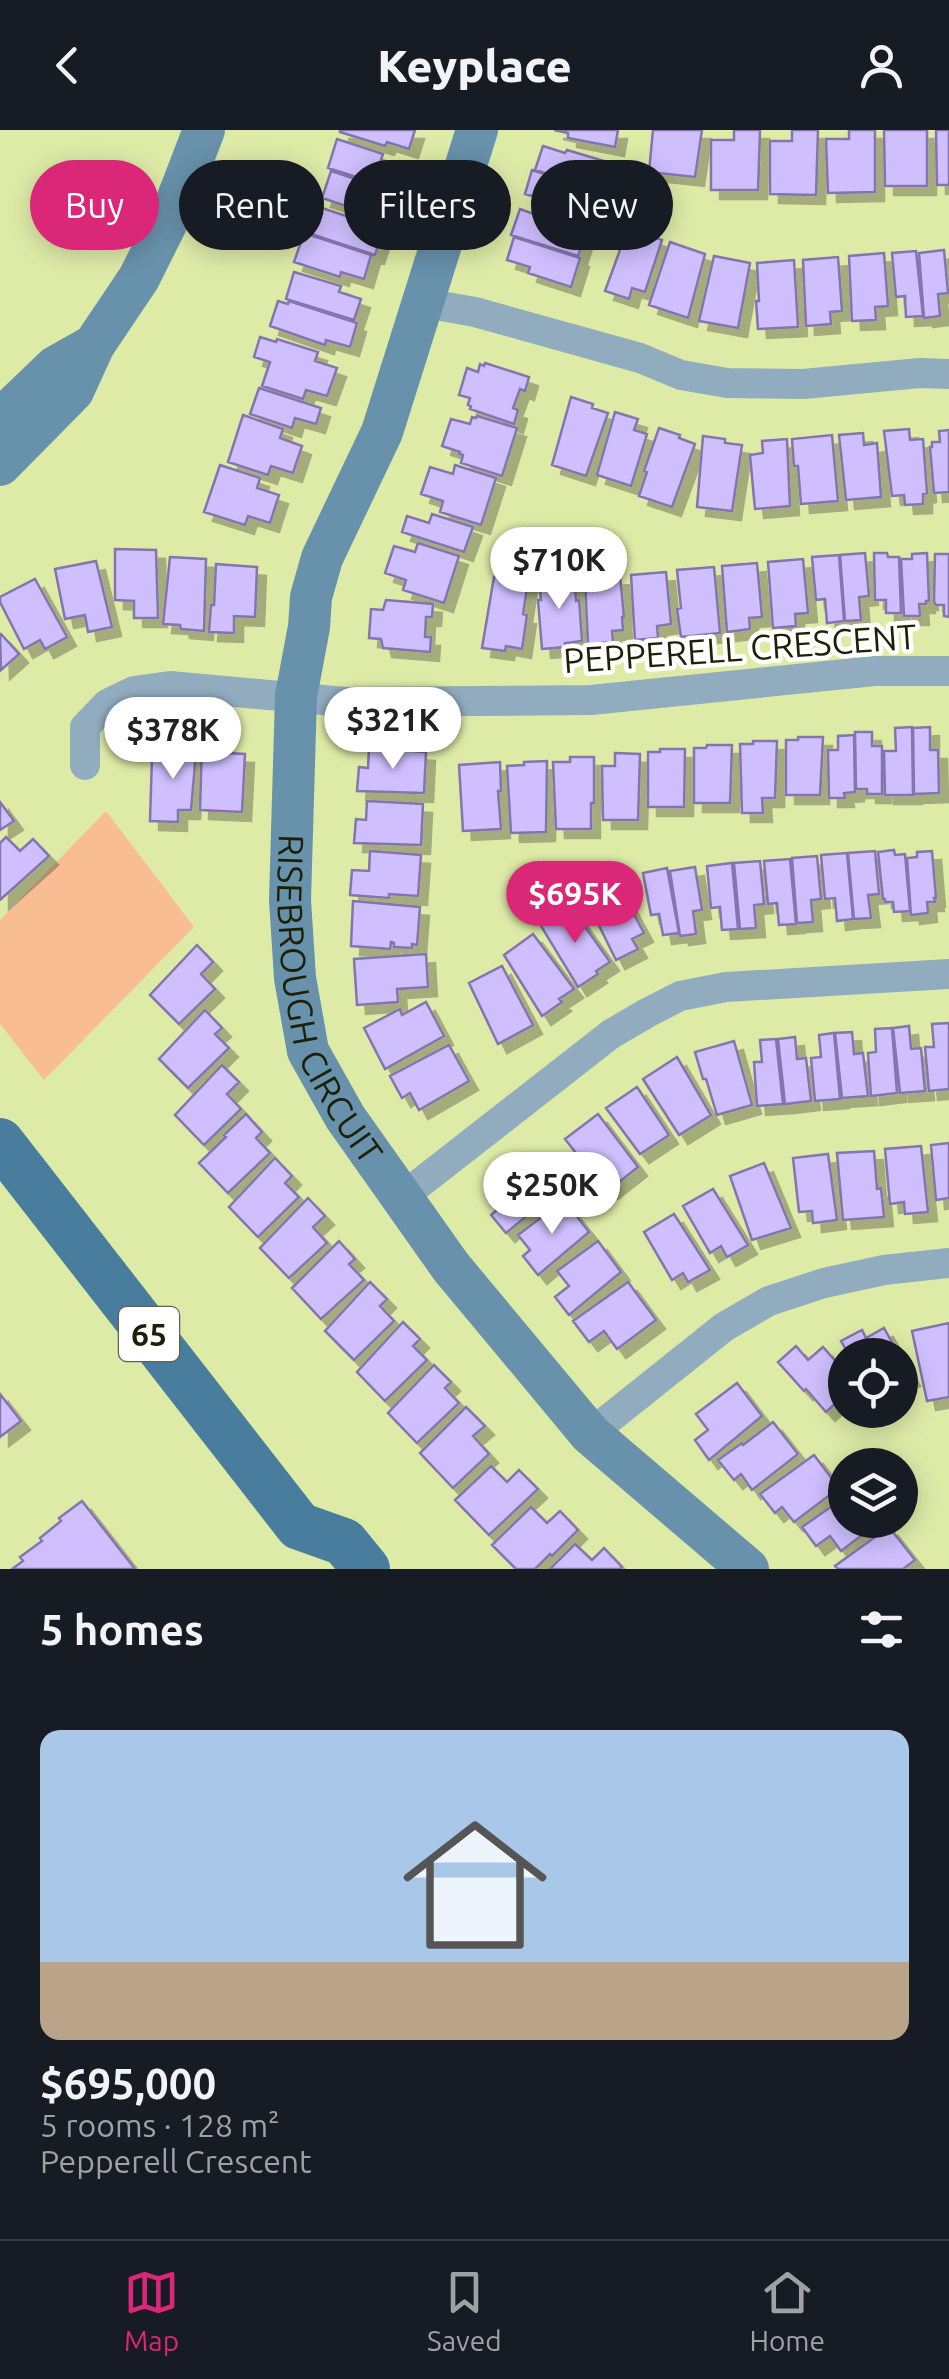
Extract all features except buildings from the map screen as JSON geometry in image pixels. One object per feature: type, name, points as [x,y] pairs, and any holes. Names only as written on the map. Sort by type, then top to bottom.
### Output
[{"type":"main road","name":"65","points":[[0,1142],[300,1547],[344,1542],[366,1569]]},
{"type":"street","points":[[0,466],[73,391],[94,345],[139,278],[174,208],[204,130]]},
{"type":"street","name":"RISEBROUGH CIRCUIT","points":[[478,130],[382,432],[322,558],[311,596],[296,696],[290,900],[294,978],[308,1051],[345,1117],[451,1266],[590,1434],[748,1569]]},
{"type":"street","points":[[424,303],[475,312],[640,358],[682,375],[727,383],[803,384],[949,374]]},
{"type":"street","points":[[0,420],[54,366],[94,345]]},
{"type":"street","name":"PEPPERELL CRESCENT","points":[[84,765],[85,727],[107,704],[134,691],[170,686],[345,702],[591,700],[875,671],[949,671]]},
{"type":"street","points":[[401,1198],[611,1034],[680,996],[726,987],[949,974]]},
{"type":"street","points":[[590,1434],[724,1328],[769,1301],[824,1283],[884,1270],[949,1263]]},
{"type":"shaded area","points":[[106,811],[194,927],[44,1080],[0,1024],[0,920]]}]
